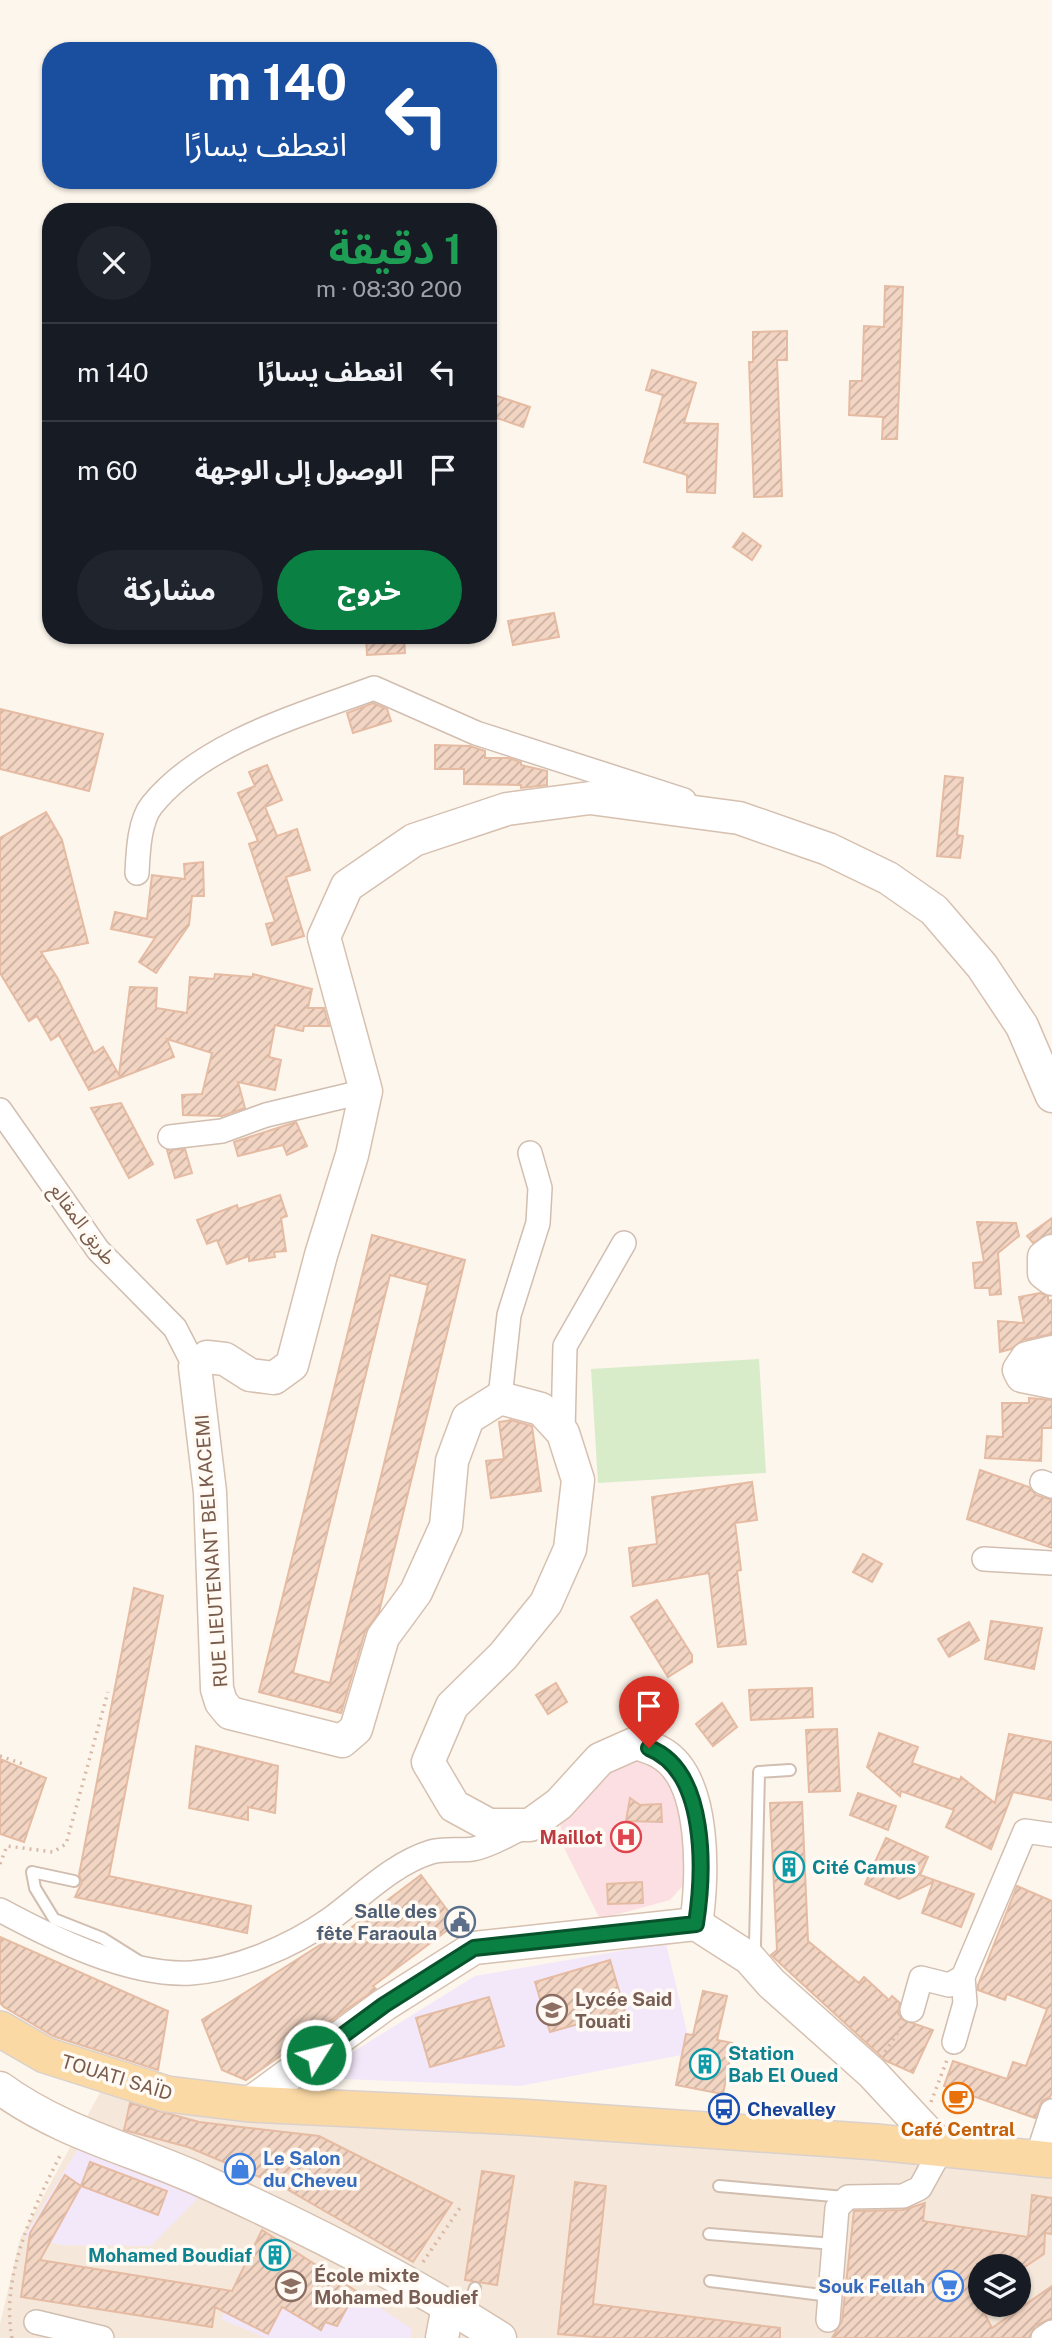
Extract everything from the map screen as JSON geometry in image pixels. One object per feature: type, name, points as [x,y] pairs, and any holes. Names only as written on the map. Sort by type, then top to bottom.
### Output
[{"type":"main road","name":"TOUATI SAÏD","points":[[0,2029],[44,2055],[167,2094],[249,2104],[520,2116],[876,2143],[932,2138]]},
{"type":"main road","points":[[932,2138],[1044,2159]]},
{"type":"street","points":[[137,873],[138,848],[150,807],[191,769],[264,728],[374,688],[476,733],[828,849],[888,878],[934,911],[982,966],[1022,1026],[1052,1096]]},
{"type":"street","points":[[195,1367],[207,1357],[225,1359],[250,1375],[274,1378],[292,1365],[321,1255],[352,1154],[366,1091],[324,937],[347,886],[414,840],[508,809],[590,798],[739,818]]},
{"type":"street","points":[[170,1137],[222,1131],[265,1115],[366,1091]]},
{"type":"street","name":"طريق المقالع","points":[[0,1111],[98,1250],[175,1328],[195,1367]]},
{"type":"street","points":[[530,1153],[540,1188],[538,1223],[529,1259],[509,1315],[500,1398],[541,1409],[564,1433]]},
{"type":"street","points":[[530,1825],[489,1825],[454,1806],[428,1762],[452,1706],[503,1656],[546,1603],[570,1549],[578,1480],[564,1433],[565,1346],[624,1243]]},
{"type":"street","points":[[1052,1251],[1044,1257],[1044,1273],[1052,1279]]},
{"type":"street","points":[[1052,1352],[1027,1359],[1019,1370],[1022,1376],[1052,1382]]},
{"type":"street","name":"RUE LIEUTENANT BELKACEMI","points":[[195,1367],[210,1492],[218,1689],[221,1702],[230,1713],[342,1741],[356,1729],[383,1637],[416,1592],[446,1526],[452,1461],[468,1418],[500,1398]]},
{"type":"street","points":[[984,1559],[1052,1563]]},
{"type":"street","points":[[0,1910],[46,1935],[133,1966],[191,1973],[253,1959],[308,1932],[385,1876],[431,1852],[476,1848],[530,1825],[559,1804],[600,1759],[636,1743],[663,1753],[679,1770],[694,1799],[702,1886],[696,1924]]},
{"type":"street","points":[[954,2042],[965,2003],[963,1977],[1025,1831],[1052,1835]]},
{"type":"street","points":[[249,2104],[384,2005],[474,1948],[696,1924],[749,1958],[771,1983],[872,2073],[932,2138],[920,2188],[903,2196],[848,2197],[836,2208],[828,2320]]},
{"type":"street","points":[[912,2010],[920,1978],[949,1985],[963,1977]]},
{"type":"street","points":[[0,2088],[41,2114],[81,2133],[237,2197],[477,2320]]},
{"type":"street","points":[[1044,2159],[1052,2111]]},
{"type":"street","points":[[442,2338],[477,2320]]},
{"type":"street","points":[[36,2322],[99,2338]]},
{"type":"street","points":[[1043,2338],[1052,2332]]},
{"type":"lane","points":[[749,1958],[755,1945],[759,1772],[790,1770]]},
{"type":"lane","points":[[74,1881],[32,1872],[35,1888],[54,1919],[102,1938],[152,1968]]},
{"type":"lane","points":[[719,2186],[848,2197]]},
{"type":"lane","points":[[709,2234],[834,2244]]},
{"type":"lane","points":[[710,2281],[830,2296]]},
{"type":"path","points":[[0,1864],[8,1846],[53,1852],[66,1844],[108,1692]]},
{"type":"path","points":[[0,1756],[23,1764]]},
{"type":"path","points":[[872,2073],[912,2010]]},
{"type":"path","points":[[932,2138],[954,2042]]},
{"type":"path","points":[[12,2338],[4,2317],[16,2240],[68,2141]]},
{"type":"path","points":[[418,2269],[462,2205]]},
{"type":"shaded area","name":"Maillot","points":[[645,1759],[677,1779],[689,1800],[686,1882],[670,1900],[600,1919],[565,1850],[560,1823],[586,1789],[615,1763]]},
{"type":"shaded area","name":"Lycée Said Touati","points":[[666,1943],[692,2053],[520,2086],[342,2079],[335,2063],[475,1976]]},
{"type":"shaded area","points":[[102,2089],[1052,2167],[1052,2338],[0,2338],[0,2324],[20,2239]]},
{"type":"shaded area","points":[[79,2147],[201,2195],[151,2246],[61,2245],[25,2236]]},
{"type":"shaded area","name":"École mixte Mohamed Boudief","points":[[262,2230],[412,2329],[410,2338],[266,2338],[221,2319]]},
{"type":"green space","points":[[759,1359],[766,1473],[598,1483],[591,1369]]},
{"type":"building","points":[[885,286],[903,287],[897,439],[882,439],[883,417],[849,415],[850,381],[862,381],[864,326],[884,327]]},
{"type":"building","points":[[787,331],[787,360],[777,360],[782,496],[754,497],[749,362],[753,362],[753,332]]},
{"type":"building","points":[[652,370],[696,383],[684,423],[718,424],[715,493],[687,492],[687,475],[644,462],[663,395],[646,390]]},
{"type":"building","points":[[497,396],[530,407],[523,427],[497,418]]},
{"type":"building","points":[[743,533],[761,546],[752,560],[733,547]]},
{"type":"building","points":[[554,613],[559,637],[513,645],[508,621]]},
{"type":"building","points":[[366,644],[404,644],[405,653],[367,655]]},
{"type":"building","points":[[373,703],[387,709],[391,721],[353,733],[347,713]]},
{"type":"building","points":[[0,709],[103,734],[89,791],[0,769]]},
{"type":"building","points":[[435,745],[470,746],[485,751],[485,758],[508,758],[521,762],[521,765],[547,771],[547,785],[521,788],[521,785],[464,784],[464,769],[435,769]]},
{"type":"building","points":[[267,765],[282,800],[265,807],[277,836],[297,829],[310,870],[286,877],[304,936],[272,945],[266,924],[275,922],[249,844],[258,841],[238,793],[255,786],[249,772]]},
{"type":"building","points":[[945,776],[963,778],[957,835],[963,836],[960,858],[937,856]]},
{"type":"building","points":[[46,812],[62,840],[88,943],[41,952],[58,979],[94,1053],[103,1047],[119,1075],[130,987],[157,988],[156,1008],[187,1013],[190,977],[214,979],[215,974],[253,977],[253,974],[312,989],[308,1008],[324,1008],[329,1026],[304,1026],[303,1031],[275,1025],[269,1057],[281,1060],[275,1090],[238,1082],[245,1108],[222,1116],[183,1115],[182,1095],[202,1094],[212,1053],[167,1039],[174,1057],[89,1090],[59,1035],[51,1040],[37,1016],[29,1021],[0,973],[0,838]]},
{"type":"building","points":[[203,862],[204,896],[192,896],[189,925],[156,973],[139,962],[155,938],[111,929],[115,912],[147,919],[152,875],[185,879],[184,864]]},
{"type":"building","points":[[121,1103],[153,1164],[129,1178],[91,1108]]},
{"type":"building","points":[[296,1122],[307,1146],[287,1155],[283,1145],[238,1156],[234,1142]]},
{"type":"building","points":[[185,1149],[192,1173],[175,1178],[167,1150]]},
{"type":"building","points":[[280,1195],[287,1216],[281,1218],[286,1251],[274,1252],[275,1257],[249,1261],[249,1256],[227,1264],[217,1240],[207,1244],[197,1220],[237,1205],[238,1209]]},
{"type":"building","points":[[1052,1218],[1052,1233],[1033,1243],[1027,1236]]},
{"type":"building","points":[[977,1222],[1016,1223],[1019,1236],[998,1253],[1001,1294],[990,1295],[989,1288],[975,1288],[973,1263],[984,1262]]},
{"type":"building","points":[[372,1235],[465,1260],[379,1612],[365,1632],[341,1713],[259,1692]],"holes":[[[390,1275],[428,1285],[330,1683],[293,1673]]]},
{"type":"building","points":[[1040,1293],[1048,1296],[1048,1301],[1052,1300],[1052,1334],[1023,1340],[1011,1349],[1000,1352],[998,1321],[1024,1323],[1019,1297]]},
{"type":"building","points":[[1029,1398],[1052,1400],[1052,1428],[1042,1428],[1041,1461],[985,1458],[987,1436],[1003,1437],[1002,1403],[1029,1403]]},
{"type":"building","points":[[511,1420],[532,1426],[541,1491],[491,1498],[486,1461],[504,1459],[499,1422]]},
{"type":"building","points":[[980,1470],[1029,1487],[1036,1495],[1052,1500],[1052,1548],[967,1519]]},
{"type":"building","points":[[752,1482],[757,1520],[735,1523],[741,1570],[737,1571],[746,1644],[718,1647],[709,1573],[633,1586],[629,1548],[657,1544],[652,1497]]},
{"type":"building","points":[[863,1554],[882,1564],[872,1582],[853,1572]]},
{"type":"building","points":[[134,1588],[163,1596],[109,1876],[251,1906],[247,1933],[75,1897],[82,1882],[79,1875]]},
{"type":"building","points":[[657,1600],[692,1655],[692,1662],[668,1677],[631,1617]]},
{"type":"building","points":[[991,1621],[1042,1628],[1034,1669],[985,1659]]},
{"type":"building","points":[[969,1622],[979,1640],[949,1657],[938,1639]]},
{"type":"building","points":[[556,1683],[567,1702],[548,1714],[536,1695]]},
{"type":"building","points":[[812,1688],[813,1717],[751,1720],[749,1690]]},
{"type":"building","points":[[722,1703],[737,1727],[713,1746],[696,1724]]},
{"type":"building","points":[[837,1729],[840,1791],[809,1792],[806,1730]]},
{"type":"building","points":[[879,1733],[918,1747],[912,1763],[960,1780],[961,1777],[995,1803],[1009,1734],[1052,1742],[1052,1800],[1013,1792],[991,1849],[946,1827],[954,1810],[901,1791],[900,1796],[867,1767]]},
{"type":"building","points":[[196,1746],[278,1766],[275,1813],[248,1807],[248,1820],[189,1808]]},
{"type":"building","points":[[0,1759],[46,1778],[24,1842],[0,1834]]},
{"type":"building","points":[[858,1793],[896,1806],[888,1830],[850,1815]]},
{"type":"building","points":[[630,1798],[640,1805],[661,1804],[662,1822],[626,1821]]},
{"type":"building","points":[[802,1802],[808,1941],[859,1983],[864,1977],[889,2000],[892,1996],[900,2003],[898,2013],[903,2020],[933,2030],[913,2073],[886,2061],[771,1955],[777,1950],[770,1803]]},
{"type":"building","points":[[886,1838],[928,1857],[920,1875],[974,1894],[961,1927],[922,1913],[933,1882],[899,1899],[865,1884]]},
{"type":"building","points":[[421,1875],[457,1923],[373,1986],[376,1989],[246,2080],[222,2070],[202,2020],[334,1936],[336,1939]]},
{"type":"building","points":[[642,1882],[643,1903],[608,1904],[607,1884]]},
{"type":"building","points":[[1017,1886],[1052,1901],[1052,2092],[1050,2097],[1042,2101],[1035,2118],[944,2086],[953,2061],[1007,2079],[1013,2062],[1026,2066],[1047,2009],[1007,1994],[1005,2000],[978,1990]]},
{"type":"building","points":[[0,1937],[168,2011],[158,2070],[53,2036],[4,2007],[0,2003]]},
{"type":"building","points":[[610,1960],[625,2011],[550,2032],[535,1982]]},
{"type":"building","name":"Station Bab El Oued","points":[[703,1991],[727,1996],[717,2040],[733,2043],[723,2094],[676,2085],[686,2034],[693,2035]]},
{"type":"building","points":[[489,1997],[504,2046],[430,2067],[416,2018]]},
{"type":"building","points":[[130,2103],[199,2122],[319,2136],[452,2203],[413,2262],[283,2187],[188,2147],[124,2130]]},
{"type":"building","points":[[90,2162],[167,2191],[158,2215],[81,2186]]},
{"type":"building","points":[[482,2171],[514,2176],[497,2285],[465,2280]]},
{"type":"building","points":[[65,2175],[81,2186],[40,2260],[232,2291],[262,2230],[356,2291],[337,2326],[325,2322],[321,2330],[282,2307],[268,2334],[215,2307],[212,2327],[21,2297],[30,2233]]},
{"type":"building","points":[[575,2182],[606,2186],[593,2304],[780,2328],[780,2338],[607,2338],[558,2334]]},
{"type":"building","points":[[1032,2195],[1052,2198],[1052,2234],[1045,2233],[1044,2254],[1031,2263],[1031,2254],[968,2254],[968,2317],[986,2317],[992,2328],[1008,2317],[1031,2317],[1031,2301],[1052,2286],[1052,2318],[1035,2326],[1029,2338],[832,2338],[842,2321],[854,2211],[903,2210],[925,2203],[923,2221],[1028,2237]]},
{"type":"place","name":"Maillot","points":[[626,1837]]},
{"type":"place","name":"Cité Camus","points":[[789,1867]]},
{"type":"place","name":"Salle des fête Faraoula","points":[[460,1922]]},
{"type":"place","name":"Lycée Said Touati","points":[[552,2010]]},
{"type":"place","name":"Station Bab El Oued","points":[[705,2064]]},
{"type":"place","name":"Café Central","points":[[958,2098]]},
{"type":"place","name":"Chevalley","points":[[724,2109]]},
{"type":"place","name":"Le Salon du Cheveu","points":[[240,2169]]},
{"type":"place","name":"Mohamed Boudiaf","points":[[275,2255]]},
{"type":"place","name":"École mixte Mohamed Boudief","points":[[291,2286]]},
{"type":"place","name":"Souk Fellah","points":[[948,2286]]},
{"type":"route","points":[[316,2055],[384,2005],[474,1948],[696,1924],[702,1886],[694,1799],[679,1770],[663,1753],[649,1748]]}]
